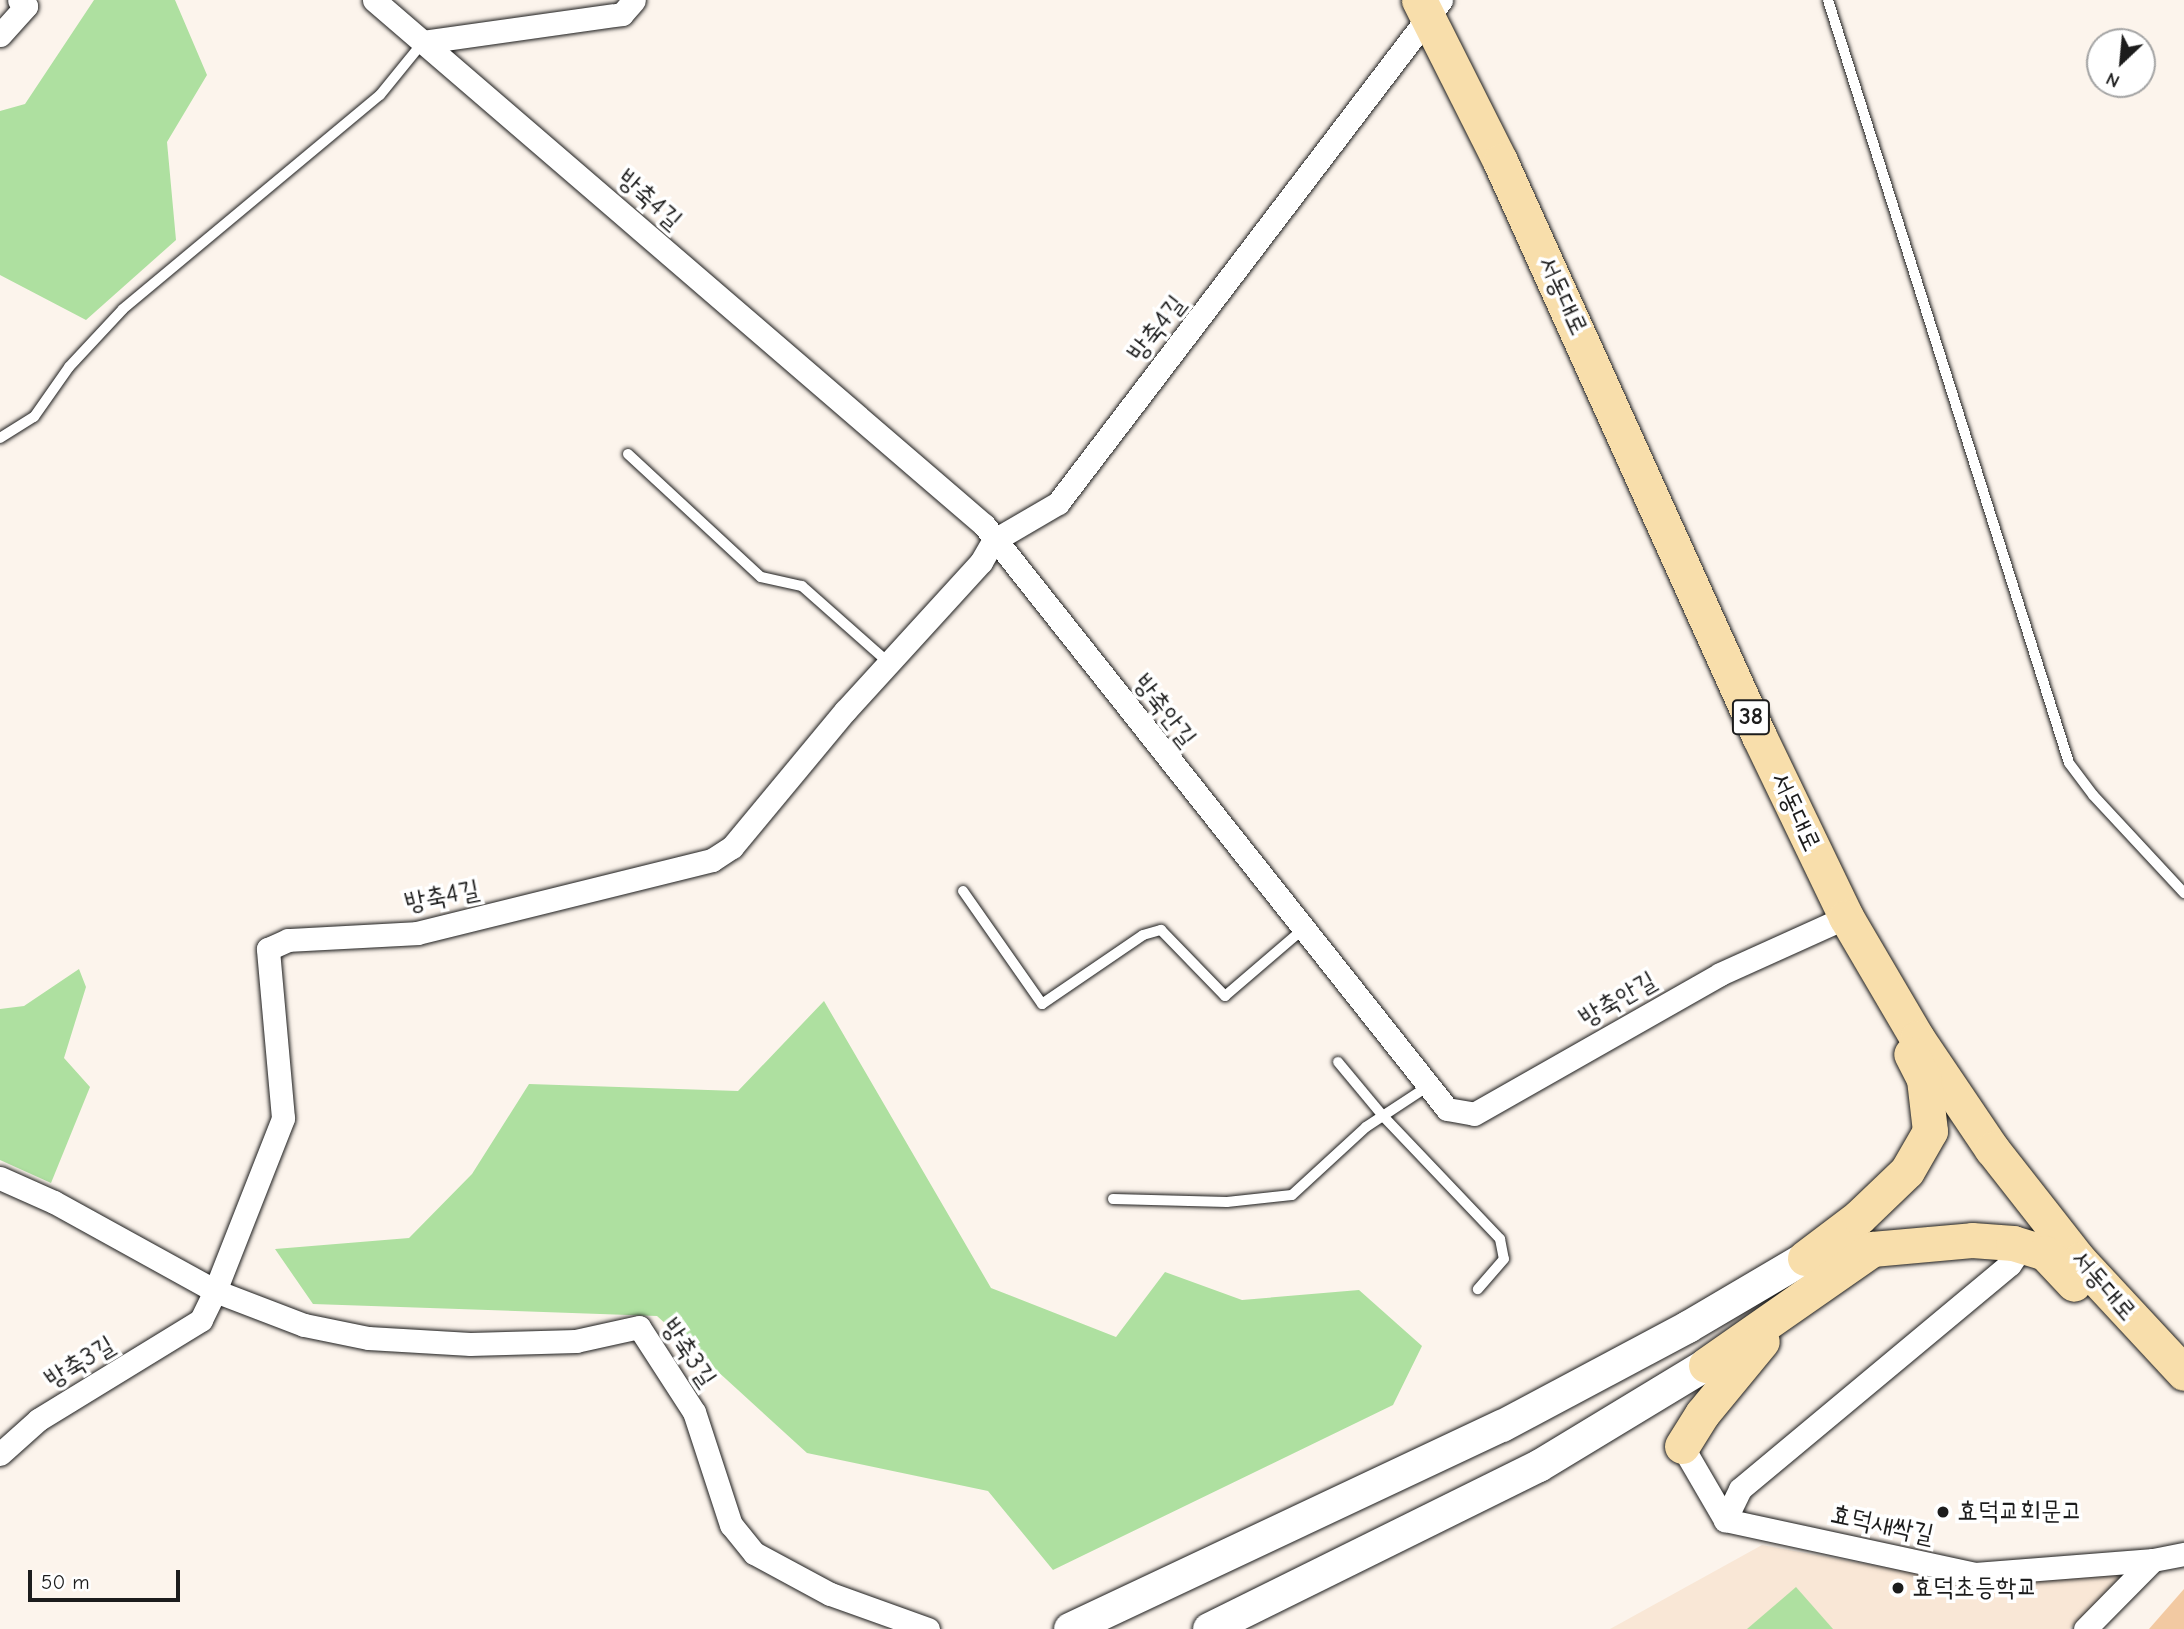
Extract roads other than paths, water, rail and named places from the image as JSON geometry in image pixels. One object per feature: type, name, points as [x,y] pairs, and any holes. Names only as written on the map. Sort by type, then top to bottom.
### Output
[{"type":"main road","name":"서동대로","points":[[1433,5],[1500,161],[1754,724],[1854,930],[1917,1038],[1992,1149],[2079,1260],[2179,1358]]},
{"type":"main road","name":"서동대로","points":[[1433,5],[1865,916],[1978,1097],[2179,1358]]},
{"type":"main road","points":[[1805,1258],[1908,1171],[1930,1131],[1924,1079],[1869,971],[1854,930]]},
{"type":"main road","points":[[1706,1365],[1872,1250],[1972,1240],[2022,1246],[2045,1253],[2103,1313],[2179,1358]]},
{"type":"main road","points":[[1682,1446],[1702,1414],[1787,1311]]},
{"type":"street","points":[[0,35],[26,6],[19,0]]},
{"type":"street","name":"방축4길","points":[[373,0],[989,533]]},
{"type":"street","points":[[422,42],[622,13],[634,0]]},
{"type":"street","name":"방축4길","points":[[989,533],[1058,503],[1433,5]]},
{"type":"street","name":"방축4길","points":[[215,1291],[283,1118],[268,949],[288,940],[417,933],[712,860],[732,847],[889,663],[981,562],[989,533]]},
{"type":"street","name":"방축안길","points":[[989,533],[1447,1109],[1474,1114],[1709,980],[1854,930]]},
{"type":"street","name":"방축3길","points":[[0,1178],[54,1202],[215,1291],[304,1325],[368,1338],[470,1344],[576,1341],[639,1327],[694,1412],[731,1525],[754,1553],[830,1594],[928,1629]]},
{"type":"street","points":[[1725,1520],[1740,1489],[2010,1264],[2022,1246]]},
{"type":"street","points":[[1070,1629],[1502,1426],[1688,1327],[1805,1258]]},
{"type":"street","name":"방축3길","points":[[0,1454],[38,1420],[201,1320],[215,1291]]},
{"type":"street","points":[[1209,1629],[1539,1466],[1706,1365]]},
{"type":"street","points":[[1682,1446],[1725,1520]]},
{"type":"street","name":"효덕새싹길","points":[[1725,1520],[1975,1574],[2153,1560],[2184,1555]]},
{"type":"street","points":[[2085,1629],[2153,1560]]},
{"type":"lane","points":[[1828,0],[2069,763],[2093,795],[2184,892]]},
{"type":"lane","points":[[0,438],[34,417],[69,367],[123,309],[380,96],[422,42]]},
{"type":"lane","points":[[628,454],[761,577],[802,586],[889,663]]},
{"type":"lane","points":[[963,891],[1042,1004],[1143,934],[1161,930],[1225,996],[1302,930]]},
{"type":"lane","points":[[1338,1062],[1383,1116],[1500,1239],[1504,1259],[1478,1289]]},
{"type":"lane","points":[[1113,1199],[1227,1202],[1292,1195],[1383,1116],[1427,1087]]},
{"type":"place","name":"효덕교회문고","points":[[1943,1512]]},
{"type":"place","name":"효덕초등학교","points":[[1898,1588]]}]
